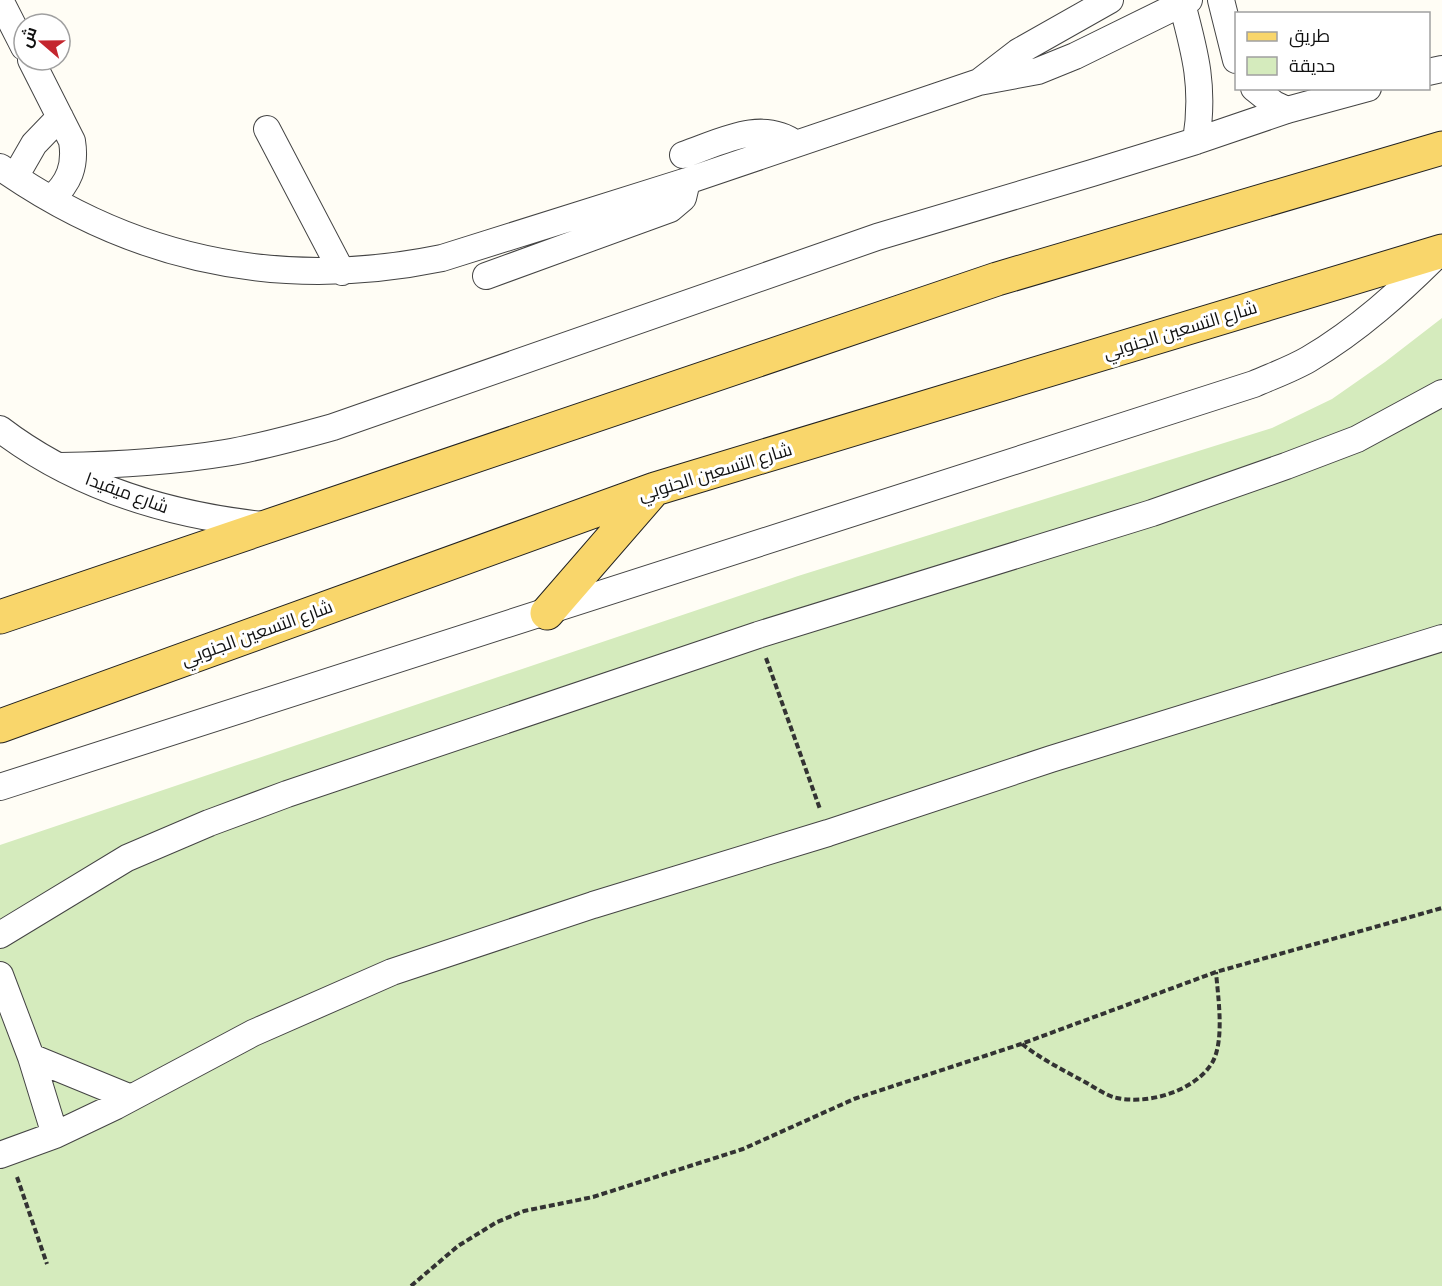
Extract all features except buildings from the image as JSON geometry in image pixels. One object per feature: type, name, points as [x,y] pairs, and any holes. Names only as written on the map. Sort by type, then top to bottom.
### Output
[{"type":"main road","points":[[0,617],[997,279],[1442,148]]},
{"type":"main road","name":"شارع التسعين الجنوبي","points":[[0,726],[655,489],[1442,251]]},
{"type":"main road","points":[[547,613],[655,489]]},
{"type":"street","points":[[0,0],[12,24]]},
{"type":"street","points":[[979,82],[1018,52],[1110,0]]},
{"type":"street","points":[[1221,0],[1235,56]]},
{"type":"street","points":[[60,117],[7,172],[51,200],[127,237],[203,260],[282,271],[342,272],[409,265],[442,258],[687,181],[979,82],[1018,76],[1056,64],[1184,1],[1196,52],[1201,97],[1196,141]]},
{"type":"street","points":[[37,72],[72,141],[74,154],[68,180],[51,200]]},
{"type":"street","points":[[1256,90],[1274,104],[1287,110]]},
{"type":"street","points":[[60,466],[137,463],[225,453],[279,442],[333,427],[877,237],[1196,141],[1287,110],[1361,90]]},
{"type":"street","points":[[267,129],[342,272]]},
{"type":"street","points":[[682,154],[755,131],[778,134],[796,144]]},
{"type":"street","points":[[486,276],[670,209],[683,198],[687,181]]},
{"type":"street","points":[[0,788],[1254,384],[1307,360],[1356,328],[1401,291],[1442,251]]},
{"type":"street","points":[[0,935],[127,858],[209,823],[287,794],[758,635],[1152,513],[1357,439],[1442,393]]},
{"type":"street","name":"شارع ميفيدا","points":[[0,429],[60,466],[139,501],[224,521],[266,526]]},
{"type":"street","points":[[3,1152],[55,1135],[131,1098],[253,1033],[392,972],[1051,759],[1442,638]]},
{"type":"street","points":[[0,975],[31,1057],[55,1135]]},
{"type":"street","points":[[31,1057],[131,1098]]},
{"type":"path","points":[[758,635],[828,832]]},
{"type":"path","points":[[411,1286],[458,1246],[497,1222],[524,1211],[594,1197],[742,1149],[854,1099],[1021,1044],[1216,972],[1442,908]]},
{"type":"path","points":[[1021,1044],[1036,1055],[1112,1097],[1132,1100],[1180,1092],[1212,1063],[1215,1053],[1220,1013],[1216,972]]},
{"type":"path","points":[[3,1152],[47,1264]]},
{"type":"green space","points":[[1442,318],[1442,1286],[0,1286],[0,845],[798,576],[1272,428],[1332,399]]}]
